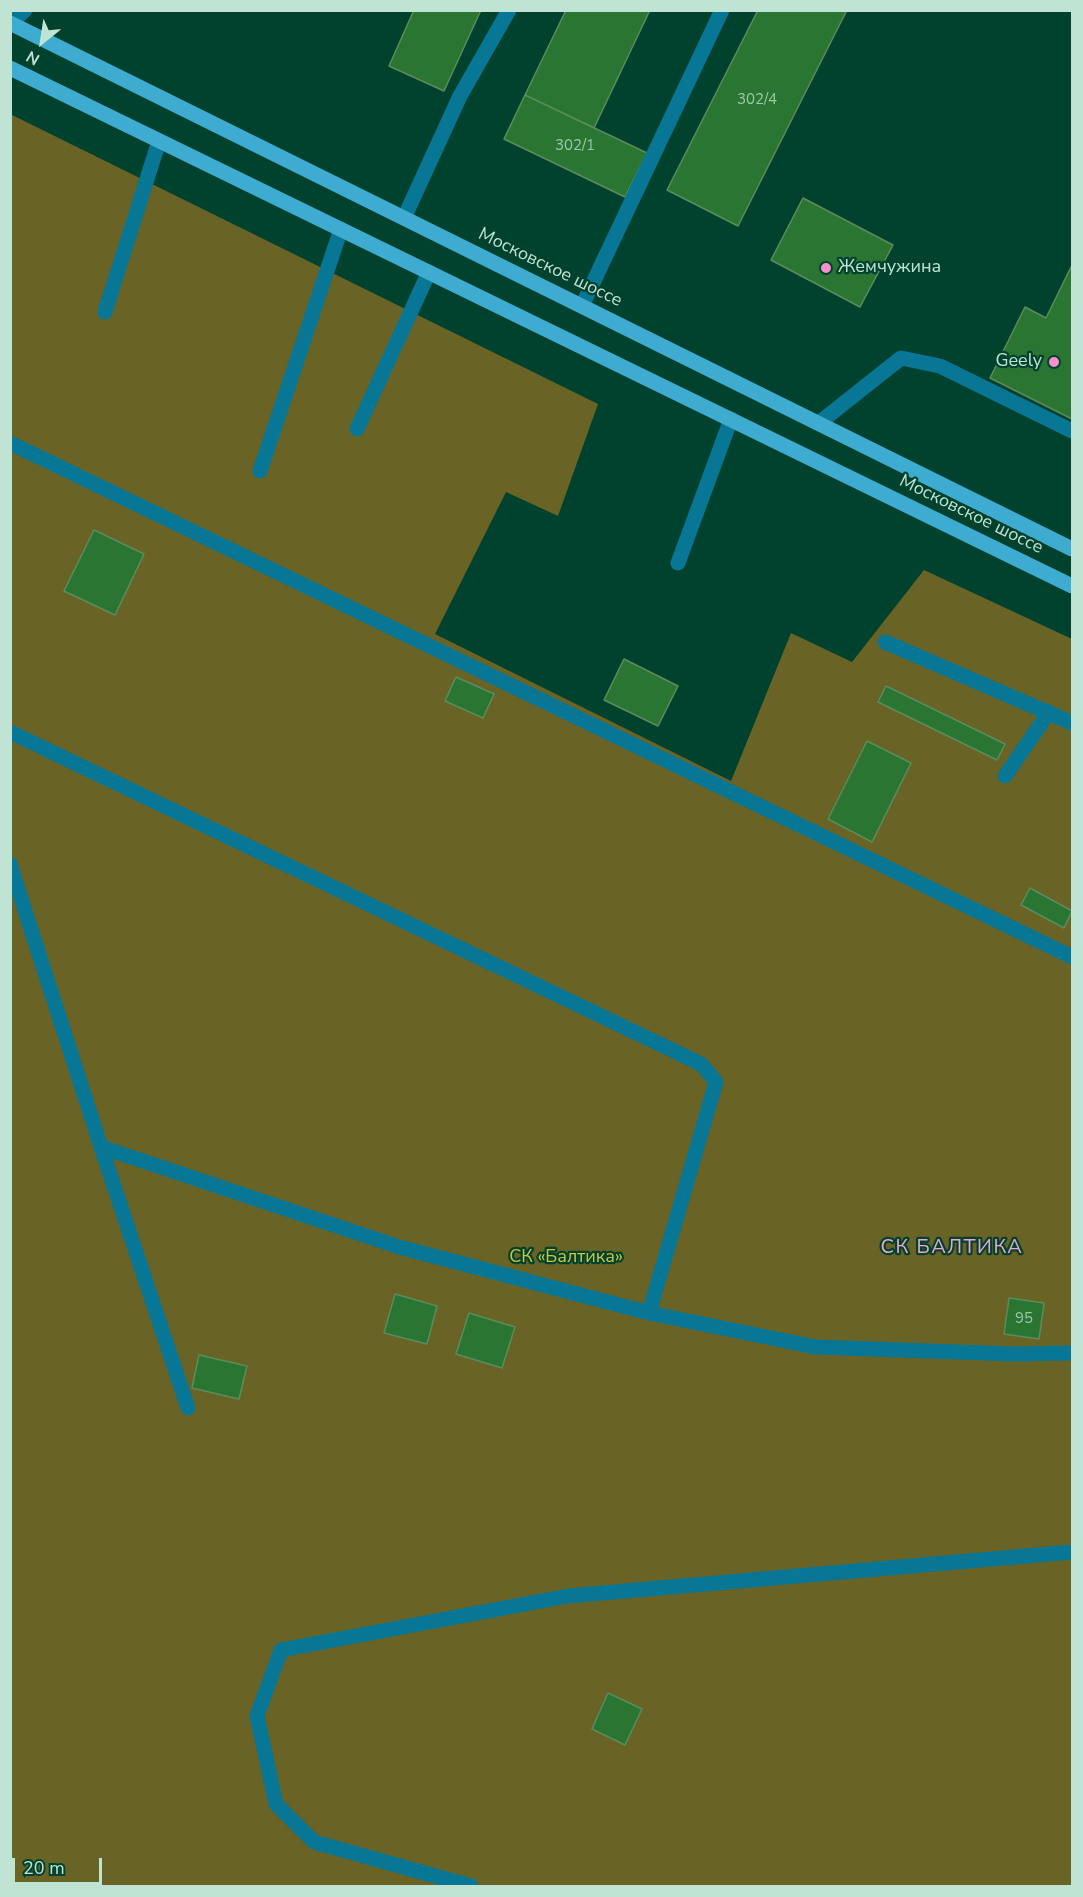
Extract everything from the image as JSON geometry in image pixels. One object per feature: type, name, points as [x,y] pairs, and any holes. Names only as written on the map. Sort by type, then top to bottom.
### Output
[{"type":"main road","name":"Московское шоссе","points":[[11,23],[1072,549]]},
{"type":"main road","name":"Московское шоссе","points":[[10,68],[1072,586]]},
{"type":"street","points":[[11,23],[25,10]]},
{"type":"street","points":[[404,218],[460,96],[509,10]]},
{"type":"street","points":[[582,306],[722,10]]},
{"type":"street","points":[[105,312],[159,141]]},
{"type":"street","points":[[260,471],[341,229]]},
{"type":"street","points":[[357,429],[429,273]]},
{"type":"street","points":[[819,423],[901,358],[940,366],[1072,430]]},
{"type":"street","points":[[678,563],[731,419]]},
{"type":"street","points":[[10,443],[1072,957]]},
{"type":"street","points":[[885,642],[1072,723]]},
{"type":"street","points":[[1005,776],[1049,712]]},
{"type":"street","points":[[10,732],[701,1064],[716,1082],[649,1313]]},
{"type":"street","points":[[10,864],[188,1408]]},
{"type":"street","points":[[101,1147],[399,1247],[649,1313],[815,1347],[1013,1354],[1072,1353]]},
{"type":"street","points":[[471,1887],[314,1842],[276,1804],[257,1716],[281,1650],[567,1596],[1072,1552]]},
{"type":"green space","name":"СК «Балтика»","points":[[10,114],[598,404],[558,516],[506,492],[435,634],[731,781],[791,633],[852,662],[924,570],[1072,639],[1072,1886],[11,1886]]},
{"type":"building","points":[[414,10],[481,10],[444,91],[389,66]]},
{"type":"building","points":[[566,10],[650,10],[594,128],[525,95]]},
{"type":"building","points":[[758,10],[847,10],[738,226],[667,190]]},
{"type":"building","points":[[525,95],[647,153],[625,197],[504,139]]},
{"type":"building","points":[[803,198],[893,245],[860,307],[771,260]]},
{"type":"building","points":[[1072,265],[1072,419],[990,378],[1025,307],[1046,318]]},
{"type":"building","points":[[94,530],[144,554],[115,615],[64,591]]},
{"type":"building","points":[[624,659],[678,686],[658,726],[604,700]]},
{"type":"building","points":[[456,677],[494,694],[483,718],[445,701]]},
{"type":"building","points":[[886,686],[1005,744],[997,760],[878,702]]},
{"type":"building","points":[[867,741],[911,763],[872,842],[828,819]]},
{"type":"building","points":[[1030,888],[1072,911],[1064,928],[1021,905]]},
{"type":"building","points":[[395,1294],[437,1306],[427,1344],[384,1333]]},
{"type":"building","points":[[1009,1298],[1044,1303],[1039,1339],[1004,1334]]},
{"type":"building","points":[[469,1313],[515,1327],[502,1368],[456,1354]]},
{"type":"building","points":[[199,1355],[247,1366],[239,1399],[192,1388]]},
{"type":"building","points":[[608,1693],[642,1709],[625,1745],[592,1729]]},
{"type":"place","name":"Жемчужина","points":[[826,268]]},
{"type":"place","name":"Geely","points":[[1054,362]]},
{"type":"district","name":"СК БАЛТИКА","points":[[952,1248]]}]
